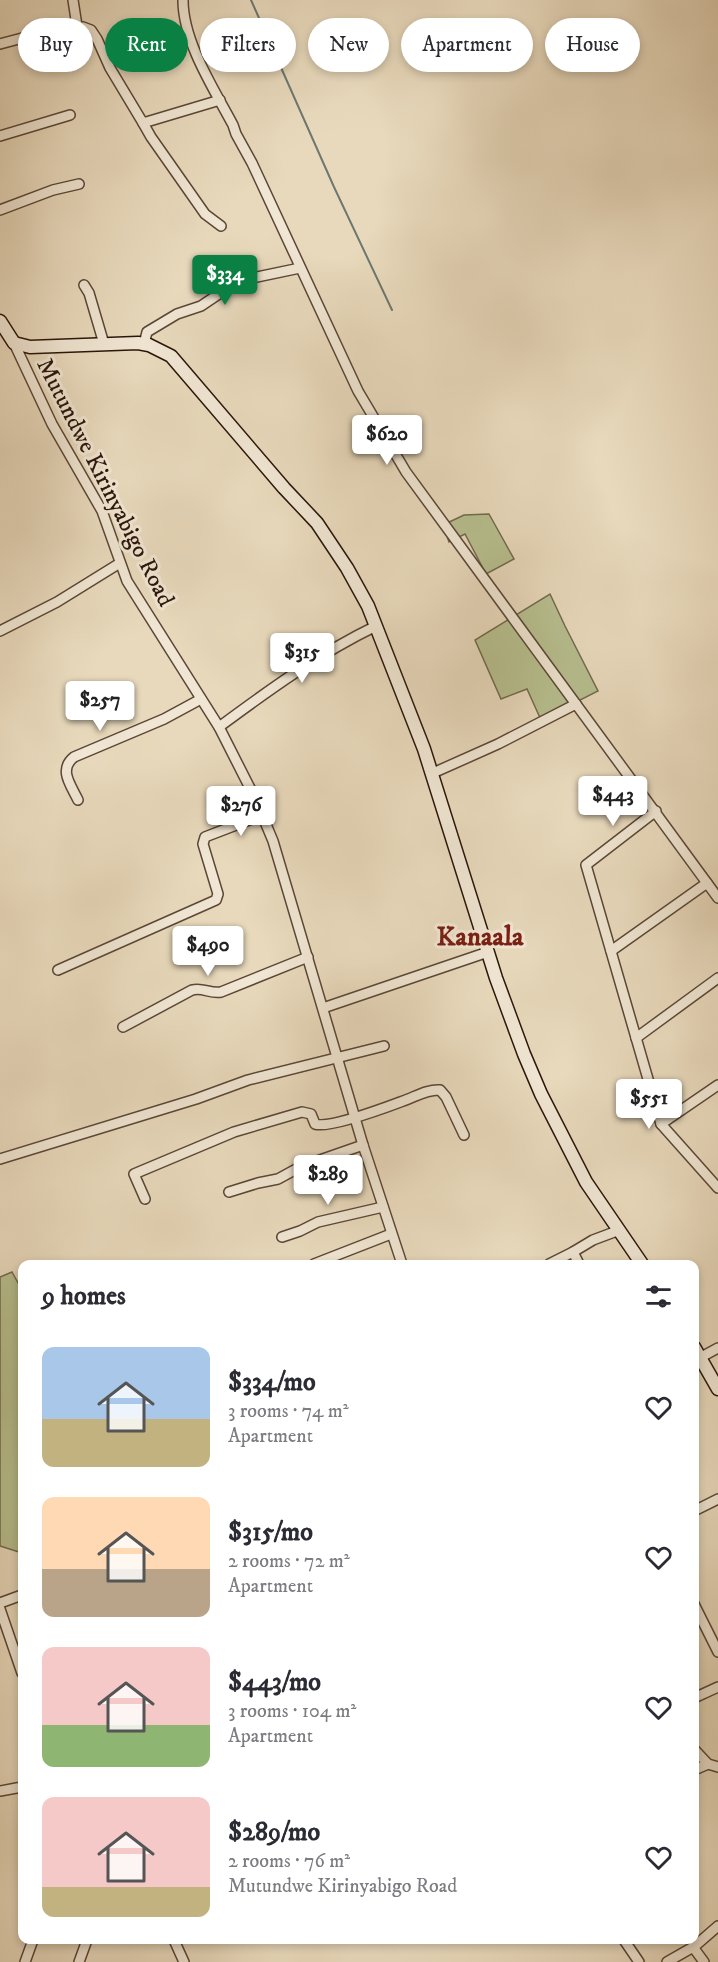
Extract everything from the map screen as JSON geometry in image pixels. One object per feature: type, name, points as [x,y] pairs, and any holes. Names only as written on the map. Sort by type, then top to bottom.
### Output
[{"type":"street","points":[[73,0],[76,18]]},
{"type":"street","points":[[183,0],[194,48],[205,76],[220,100],[358,391],[406,472],[718,898]]},
{"type":"street","points":[[93,33],[110,68],[151,137],[205,214],[220,226]]},
{"type":"street","points":[[0,44],[18,39]]},
{"type":"street","points":[[143,123],[220,100]]},
{"type":"street","points":[[0,136],[70,115]]},
{"type":"street","points":[[0,210],[53,190],[79,184]]},
{"type":"street","points":[[144,345],[147,332],[177,314],[201,306],[238,281],[300,268]]},
{"type":"street","points":[[84,285],[89,293],[104,344]]},
{"type":"street","name":"Mutundwe Kirinyabigo Road","points":[[0,321],[14,343],[52,424],[102,511],[127,581],[219,728],[262,815],[273,841],[363,1145],[401,1260]]},
{"type":"street","points":[[14,343],[39,347],[120,343],[144,345],[171,356],[316,523],[347,568],[368,606],[433,773],[509,1015],[542,1094],[586,1182],[617,1231],[639,1260]]},
{"type":"street","points":[[0,631],[57,602],[120,563]]},
{"type":"street","points":[[219,728],[262,694],[348,639],[376,626]]},
{"type":"street","points":[[78,800],[66,774],[65,767],[68,762],[164,719],[201,699]]},
{"type":"street","points":[[433,773],[498,744],[576,704]]},
{"type":"street","points":[[656,812],[586,865],[661,1124],[718,1188]]},
{"type":"street","points":[[58,970],[216,900],[218,894],[203,844],[204,839],[207,834],[262,815]]},
{"type":"street","points":[[611,951],[707,883]]},
{"type":"street","points":[[323,1008],[488,952]]},
{"type":"street","points":[[123,1027],[192,990],[199,988],[221,992],[308,957]]},
{"type":"street","points":[[636,1038],[718,978]]},
{"type":"street","points":[[0,1159],[196,1099],[248,1080],[384,1046]]},
{"type":"street","points":[[661,1124],[718,1085]]},
{"type":"street","points":[[145,1199],[134,1174],[234,1132],[302,1112],[310,1113],[318,1125],[356,1117],[423,1093],[440,1090],[446,1097],[464,1136]]},
{"type":"street","points":[[229,1192],[278,1179],[300,1167],[363,1145]]},
{"type":"street","points":[[282,1237],[300,1232],[318,1222],[383,1207]]},
{"type":"street","points":[[557,1260],[593,1240],[617,1231]]},
{"type":"street","points":[[324,1260],[391,1234]]},
{"type":"street","points":[[573,1252],[577,1260]]},
{"type":"street","points":[[699,1359],[718,1348]]},
{"type":"street","points":[[699,1361],[718,1389]]},
{"type":"street","points":[[699,1508],[718,1499]]},
{"type":"street","points":[[0,1603],[18,1596]]},
{"type":"street","points":[[0,1609],[18,1661]]},
{"type":"street","points":[[699,1614],[718,1652]]},
{"type":"street","points":[[699,1696],[718,1687]]},
{"type":"street","points":[[699,1753],[713,1765]]},
{"type":"street","points":[[0,1791],[18,1788]]},
{"type":"street","points":[[699,1942],[718,1926]]},
{"type":"street","points":[[25,1962],[32,1944]]},
{"type":"street","points":[[79,1962],[86,1944]]},
{"type":"street","points":[[176,1944],[184,1962]]},
{"type":"street","points":[[627,1944],[639,1962]]},
{"type":"street","points":[[667,1962],[697,1944]]},
{"type":"street","points":[[693,1947],[704,1962]]},
{"type":"green space","points":[[489,514],[514,559],[486,574],[465,534],[449,542],[443,525],[464,515]]},
{"type":"green space","points":[[550,594],[598,691],[541,720],[527,689],[501,699],[475,640]]},
{"type":"green space","points":[[12,1272],[18,1283],[18,1552],[0,1546],[0,1277]]},
{"type":"waterway","points":[[251,0],[334,187],[392,310]]},
{"type":"district","name":"Kanaala","points":[[480,936]]}]
